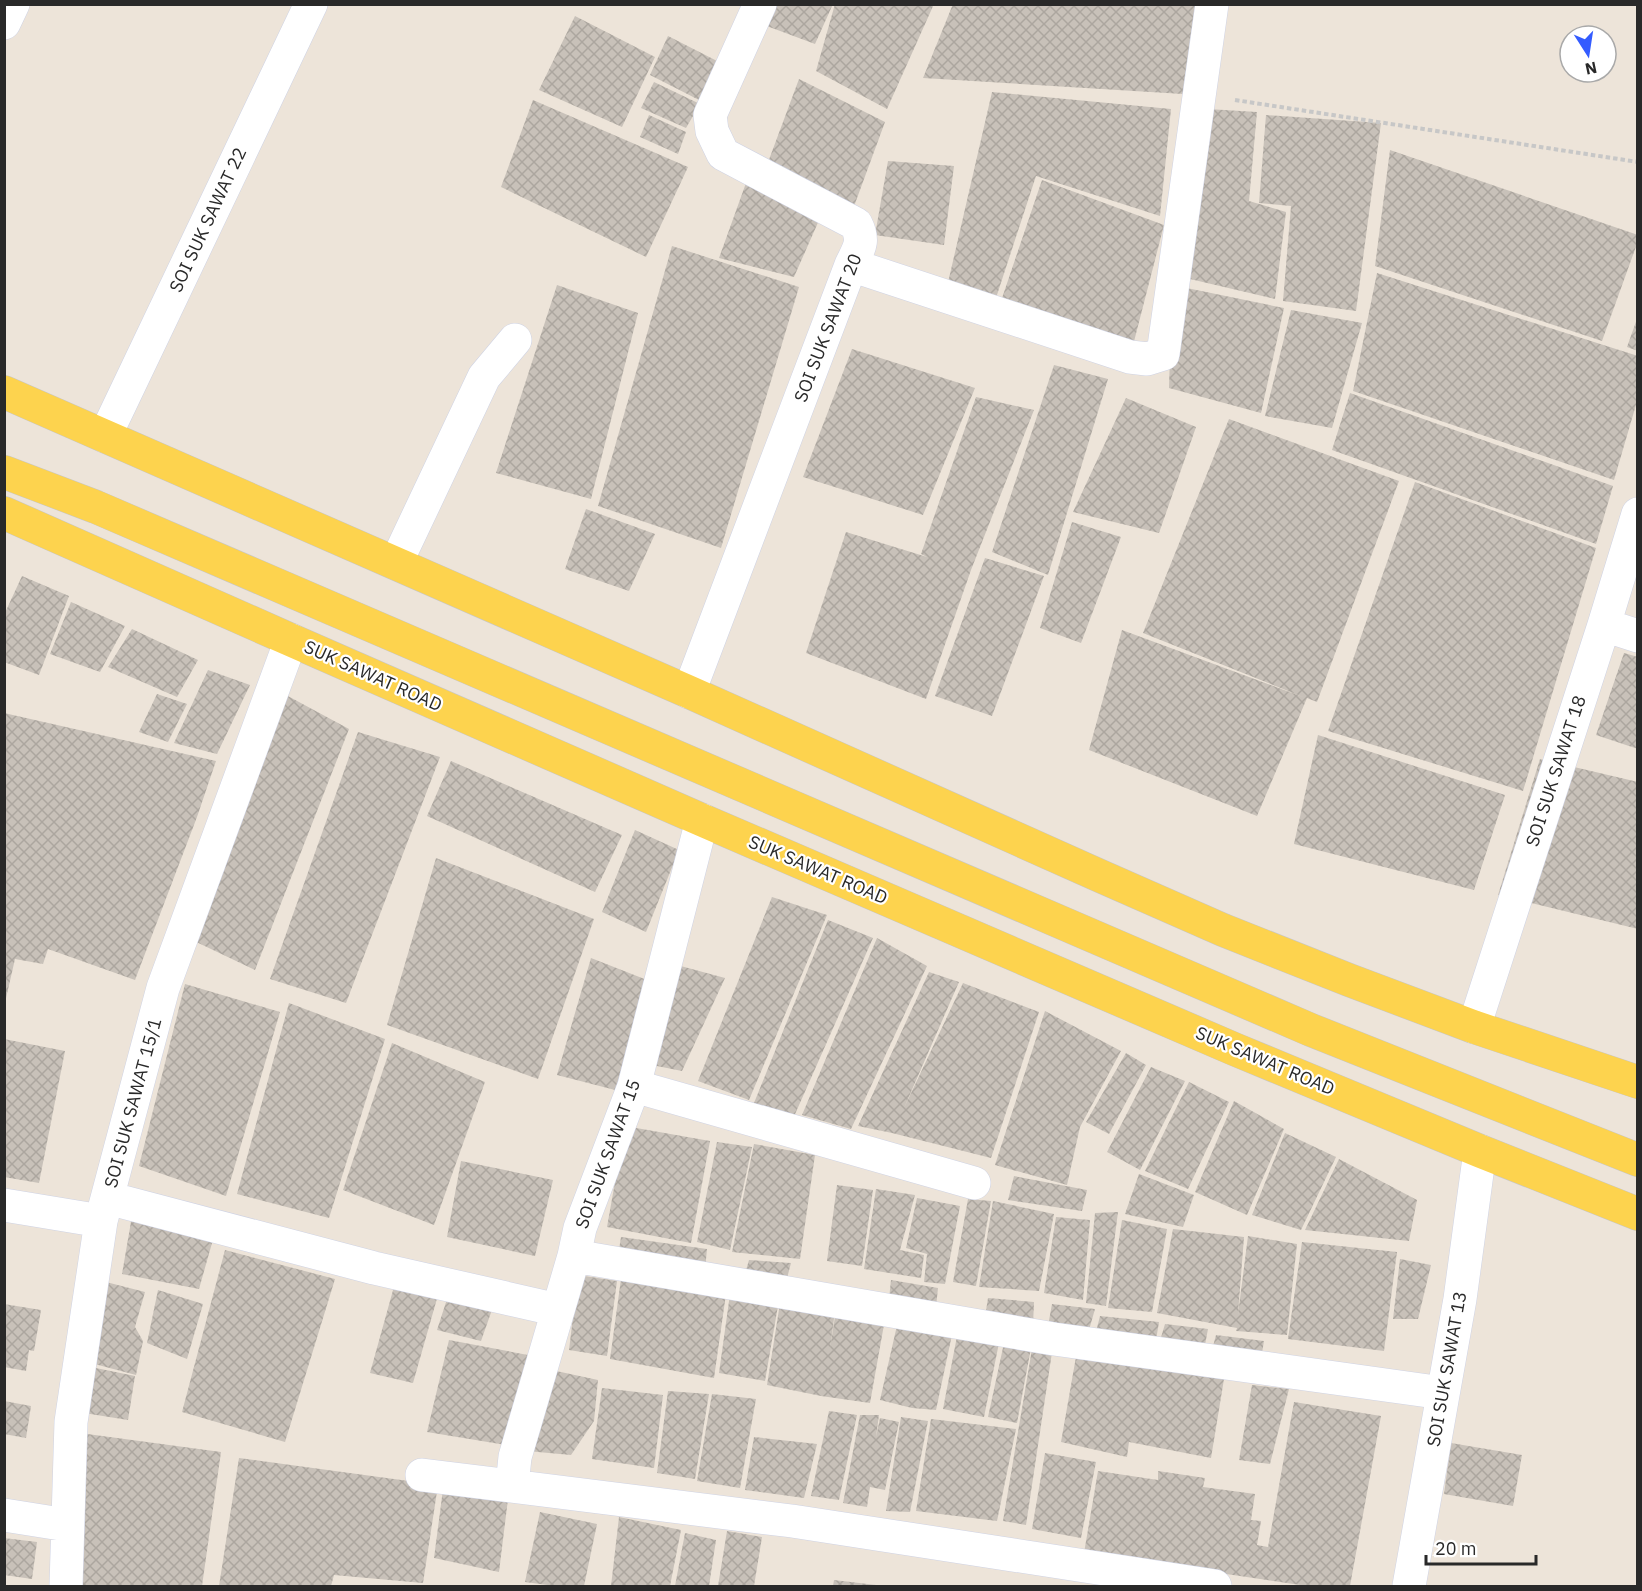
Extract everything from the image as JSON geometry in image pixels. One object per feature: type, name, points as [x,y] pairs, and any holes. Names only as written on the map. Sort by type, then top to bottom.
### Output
[{"type":"main road","points":[[4,392],[689,692],[1223,930],[1473,1027],[1638,1082]]},
{"type":"main road","points":[[4,472],[96,507],[1311,1030],[1638,1160]]},
{"type":"main road","name":"SUK SAWAT ROAD","points":[[4,513],[702,820],[1234,1048],[1480,1151],[1629,1210]]},
{"type":"street","name":"SOI SUK SAWAT 22","points":[[105,436],[311,4]]},
{"type":"street","name":"SOI SUK SAWAT 20","points":[[689,692],[860,245],[861,234],[856,224],[723,154],[712,131],[710,115],[760,4]]},
{"type":"street","points":[[851,265],[1130,357],[1147,359],[1163,354],[1212,4]]},
{"type":"street","points":[[396,563],[484,377],[515,340]]},
{"type":"street","name":"SOI SUK SAWAT 18","points":[[1473,1027],[1638,514]]},
{"type":"street","points":[[1604,625],[1638,636]]},
{"type":"street","name":"SOI SUK SAWAT 15/1","points":[[66,1587],[71,1422],[104,1210],[163,988],[291,640]]},
{"type":"street","name":"SOI SUK SAWAT 15","points":[[512,1486],[515,1457],[574,1256],[580,1228],[634,1086],[702,820]]},
{"type":"street","points":[[634,1086],[974,1183]]},
{"type":"street","name":"SOI SUK SAWAT 13","points":[[1409,1587],[1460,1299],[1480,1151]]},
{"type":"street","points":[[4,1205],[104,1210],[558,1310]]},
{"type":"street","points":[[574,1256],[1054,1339],[1443,1392]]},
{"type":"street","points":[[422,1475],[792,1521],[1215,1587]]},
{"type":"street","points":[[4,1515],[67,1525]]},
{"type":"path","points":[[1199,95],[1638,162]]},
{"type":"building","points":[[772,4],[833,4],[815,44],[764,25]]},
{"type":"building","points":[[835,4],[934,4],[887,109],[816,71]]},
{"type":"building","points":[[953,4],[1207,4],[1199,95],[923,78]]},
{"type":"building","points":[[575,16],[655,57],[622,127],[539,90]]},
{"type":"building","points":[[668,36],[719,62],[699,100],[650,75]]},
{"type":"building","points":[[799,79],[885,122],[853,209],[767,165]]},
{"type":"building","points":[[654,82],[700,104],[686,128],[641,108]]},
{"type":"building","points":[[992,92],[1171,109],[1160,216],[1036,176],[994,304],[947,287]]},
{"type":"building","points":[[533,100],[688,167],[646,257],[501,187]]},
{"type":"building","points":[[1208,109],[1257,112],[1249,201],[1286,212],[1275,299],[1190,279]]},
{"type":"building","points":[[649,115],[686,132],[678,154],[640,137]]},
{"type":"building","points":[[1266,115],[1381,123],[1356,311],[1283,301],[1291,206],[1259,203]]},
{"type":"building","points":[[1390,150],[1638,235],[1638,241],[1602,341],[1375,266]]},
{"type":"building","points":[[888,161],[954,166],[944,245],[875,235]]},
{"type":"building","points":[[1042,180],[1164,225],[1130,357],[1000,304]]},
{"type":"building","points":[[746,183],[820,218],[794,277],[719,258]]},
{"type":"building","points":[[672,246],[799,287],[721,548],[598,506]]},
{"type":"building","points":[[1377,273],[1638,356],[1638,398],[1614,480],[1353,391]]},
{"type":"building","points":[[557,285],[638,313],[591,499],[496,473]]},
{"type":"building","points":[[1172,285],[1284,308],[1261,413],[1169,388]]},
{"type":"building","points":[[1291,310],[1362,323],[1332,428],[1265,416]]},
{"type":"building","points":[[1638,316],[1638,351],[1627,347]]},
{"type":"building","points":[[852,349],[975,388],[923,515],[803,477]]},
{"type":"building","points":[[1054,365],[1108,379],[1048,575],[992,552]]},
{"type":"building","points":[[1350,393],[1613,486],[1596,544],[1332,450]]},
{"type":"building","points":[[976,397],[1034,410],[971,570],[926,699],[806,653],[846,532],[927,557],[921,554]]},
{"type":"building","points":[[1126,398],[1196,427],[1159,533],[1073,512]]},
{"type":"building","points":[[1229,419],[1399,481],[1317,702],[1307,698],[1257,816],[1089,750],[1122,630],[1303,697],[1143,633]]},
{"type":"building","points":[[1415,482],[1596,548],[1523,791],[1328,731]]},
{"type":"building","points":[[586,509],[655,534],[629,591],[565,569]]},
{"type":"building","points":[[1072,522],[1121,537],[1081,643],[1040,628]]},
{"type":"building","points":[[985,558],[1044,576],[992,716],[935,696]]},
{"type":"building","points":[[22,576],[69,596],[39,675],[4,662],[4,615]]},
{"type":"building","points":[[71,602],[125,626],[100,672],[50,654]]},
{"type":"building","points":[[132,629],[198,660],[177,697],[108,667]]},
{"type":"building","points":[[1624,653],[1638,657],[1638,749],[1596,735]]},
{"type":"building","points":[[208,670],[250,685],[217,754],[174,743]]},
{"type":"building","points":[[157,694],[187,704],[168,742],[139,732]]},
{"type":"building","points":[[286,695],[349,729],[255,970],[190,939]]},
{"type":"building","points":[[4,713],[216,761],[135,980],[48,949],[43,964],[15,959],[4,1007]]},
{"type":"building","points":[[358,732],[440,757],[346,1003],[270,979]]},
{"type":"building","points":[[1318,735],[1505,795],[1474,890],[1294,844]]},
{"type":"building","points":[[1540,759],[1638,782],[1638,929],[1498,895]]},
{"type":"building","points":[[451,761],[622,835],[595,892],[427,816]]},
{"type":"building","points":[[635,830],[679,850],[646,932],[602,912]]},
{"type":"building","points":[[436,858],[594,919],[538,1079],[387,1025]]},
{"type":"building","points":[[772,897],[827,915],[749,1100],[698,1081]]},
{"type":"building","points":[[828,920],[873,938],[792,1121],[754,1103]]},
{"type":"building","points":[[877,938],[927,966],[851,1129],[802,1115]]},
{"type":"building","points":[[591,958],[647,980],[619,1091],[557,1075]]},
{"type":"building","points":[[677,965],[725,978],[682,1071],[652,1065]]},
{"type":"building","points":[[929,972],[959,982],[904,1108],[963,983],[1039,1012],[991,1158],[858,1126]]},
{"type":"building","points":[[185,984],[280,1012],[226,1196],[139,1166]]},
{"type":"building","points":[[289,1003],[385,1039],[329,1218],[237,1194]]},
{"type":"building","points":[[1045,1011],[1121,1051],[1080,1127],[1067,1185],[995,1165]]},
{"type":"building","points":[[4,1039],[65,1051],[39,1183],[4,1177]]},
{"type":"building","points":[[392,1043],[485,1082],[434,1225],[343,1190]]},
{"type":"building","points":[[1126,1053],[1146,1065],[1109,1134],[1086,1122]]},
{"type":"building","points":[[1151,1067],[1185,1081],[1140,1170],[1107,1152]]},
{"type":"building","points":[[1189,1082],[1229,1102],[1188,1189],[1145,1171]]},
{"type":"building","points":[[1234,1101],[1284,1129],[1247,1215],[1195,1192]]},
{"type":"building","points":[[625,1126],[710,1141],[691,1243],[607,1227]]},
{"type":"building","points":[[1285,1133],[1336,1157],[1301,1230],[1252,1215]]},
{"type":"building","points":[[717,1142],[752,1147],[730,1250],[697,1242]]},
{"type":"building","points":[[754,1144],[815,1155],[800,1259],[732,1252]]},
{"type":"building","points":[[1339,1159],[1417,1200],[1409,1241],[1305,1230]]},
{"type":"building","points":[[461,1161],[553,1180],[535,1256],[447,1237]]},
{"type":"building","points":[[1139,1174],[1194,1195],[1183,1227],[1125,1214]]},
{"type":"building","points":[[1014,1176],[1087,1190],[1082,1211],[1008,1200]]},
{"type":"building","points":[[837,1185],[873,1190],[862,1266],[827,1261]]},
{"type":"building","points":[[876,1189],[915,1195],[900,1250],[924,1255],[921,1278],[864,1269]]},
{"type":"building","points":[[917,1198],[960,1206],[945,1284],[924,1282],[927,1254],[906,1248]]},
{"type":"building","points":[[968,1199],[991,1201],[976,1286],[953,1282]]},
{"type":"building","points":[[993,1201],[1054,1214],[1039,1291],[979,1287]]},
{"type":"building","points":[[1118,1212],[1106,1306],[1086,1303],[1095,1213]]},
{"type":"building","points":[[132,1216],[214,1236],[199,1289],[122,1274]]},
{"type":"building","points":[[1056,1217],[1090,1220],[1083,1300],[1044,1293]]},
{"type":"building","points":[[1122,1220],[1167,1229],[1152,1312],[1108,1308]]},
{"type":"building","points":[[1173,1229],[1244,1237],[1238,1314],[1248,1236],[1297,1244],[1287,1335],[1236,1331],[1237,1328],[1157,1313]]},
{"type":"building","points":[[621,1237],[707,1249],[705,1270],[618,1256]]},
{"type":"building","points":[[1302,1242],[1397,1252],[1384,1351],[1288,1339]]},
{"type":"building","points":[[225,1250],[335,1279],[285,1442],[182,1412]]},
{"type":"building","points":[[1400,1259],[1431,1265],[1418,1319],[1393,1319]]},
{"type":"building","points":[[749,1260],[791,1263],[786,1282],[744,1277]]},
{"type":"building","points":[[578,1275],[617,1281],[607,1356],[569,1350]]},
{"type":"building","points":[[621,1279],[726,1294],[714,1378],[610,1359]]},
{"type":"building","points":[[891,1280],[938,1288],[936,1307],[889,1299]]},
{"type":"building","points":[[106,1282],[145,1292],[135,1327],[143,1341],[136,1375],[87,1362]]},
{"type":"building","points":[[395,1283],[438,1295],[413,1383],[370,1373]]},
{"type":"building","points":[[158,1290],[203,1304],[187,1359],[147,1343]]},
{"type":"building","points":[[730,1294],[779,1300],[765,1381],[719,1373]]},
{"type":"building","points":[[448,1296],[493,1307],[481,1341],[437,1330]]},
{"type":"building","points":[[988,1298],[1034,1302],[1033,1325],[985,1317]]},
{"type":"building","points":[[780,1303],[835,1311],[830,1349],[836,1310],[885,1319],[870,1403],[767,1385]]},
{"type":"building","points":[[4,1304],[41,1310],[34,1351],[29,1350],[26,1371],[4,1367]]},
{"type":"building","points":[[1052,1304],[1095,1309],[1089,1330],[1048,1326]]},
{"type":"building","points":[[1100,1316],[1159,1322],[1155,1346],[1095,1336]]},
{"type":"building","points":[[898,1321],[953,1330],[936,1410],[912,1408],[880,1400]]},
{"type":"building","points":[[1165,1324],[1208,1329],[1204,1350],[1159,1344]]},
{"type":"building","points":[[958,1331],[1000,1338],[984,1417],[943,1409]]},
{"type":"building","points":[[1216,1335],[1264,1341],[1261,1359],[1212,1350]]},
{"type":"building","points":[[1054,1339],[1026,1525],[1003,1521],[1033,1343]]},
{"type":"building","points":[[449,1340],[533,1356],[506,1445],[427,1432]]},
{"type":"building","points":[[1004,1343],[1031,1348],[1017,1423],[988,1417]]},
{"type":"building","points":[[1077,1351],[1225,1373],[1211,1458],[1129,1442],[1127,1457],[1061,1442]]},
{"type":"building","points":[[91,1367],[135,1376],[128,1420],[84,1413]]},
{"type":"building","points":[[547,1369],[598,1380],[594,1421],[571,1455],[527,1451]]},
{"type":"building","points":[[1252,1385],[1289,1389],[1270,1464],[1239,1460]]},
{"type":"building","points":[[602,1388],[663,1395],[654,1468],[592,1459]]},
{"type":"building","points":[[668,1391],[709,1394],[695,1479],[657,1473]]},
{"type":"building","points":[[712,1394],[756,1399],[740,1488],[697,1481]]},
{"type":"building","points":[[4,1401],[31,1406],[26,1438],[4,1434]]},
{"type":"building","points":[[1294,1402],[1381,1416],[1350,1586],[1307,1586],[1084,1553],[1098,1471],[1158,1480],[1158,1471],[1205,1478],[1203,1487],[1255,1494],[1251,1520],[1261,1521],[1257,1545],[1268,1547]]},
{"type":"building","points":[[829,1411],[857,1415],[839,1500],[811,1496]]},
{"type":"building","points":[[860,1415],[879,1415],[876,1437],[880,1418],[899,1422],[885,1490],[870,1487],[867,1507],[843,1503]]},
{"type":"building","points":[[901,1417],[928,1421],[910,1512],[886,1511]]},
{"type":"building","points":[[931,1419],[1016,1429],[997,1521],[916,1511]]},
{"type":"building","points":[[80,1433],[221,1452],[202,1586],[78,1586]]},
{"type":"building","points":[[754,1437],[817,1444],[804,1498],[745,1490]]},
{"type":"building","points":[[1451,1443],[1522,1455],[1513,1506],[1444,1494]]},
{"type":"building","points":[[1045,1453],[1096,1462],[1081,1538],[1032,1529]]},
{"type":"building","points":[[239,1458],[438,1485],[423,1583],[334,1575],[331,1586],[219,1586]]},
{"type":"building","points":[[443,1489],[508,1499],[499,1572],[434,1558]]},
{"type":"building","points":[[540,1512],[597,1524],[584,1586],[555,1586],[525,1582]]},
{"type":"building","points":[[619,1517],[681,1530],[670,1586],[611,1586]]},
{"type":"building","points":[[727,1531],[762,1537],[754,1586],[718,1586]]},
{"type":"building","points":[[685,1533],[716,1540],[709,1586],[675,1586]]},
{"type":"building","points":[[4,1538],[37,1542],[32,1579],[4,1575]]},
{"type":"building","points":[[834,1580],[876,1585],[876,1586],[833,1586]]}]
